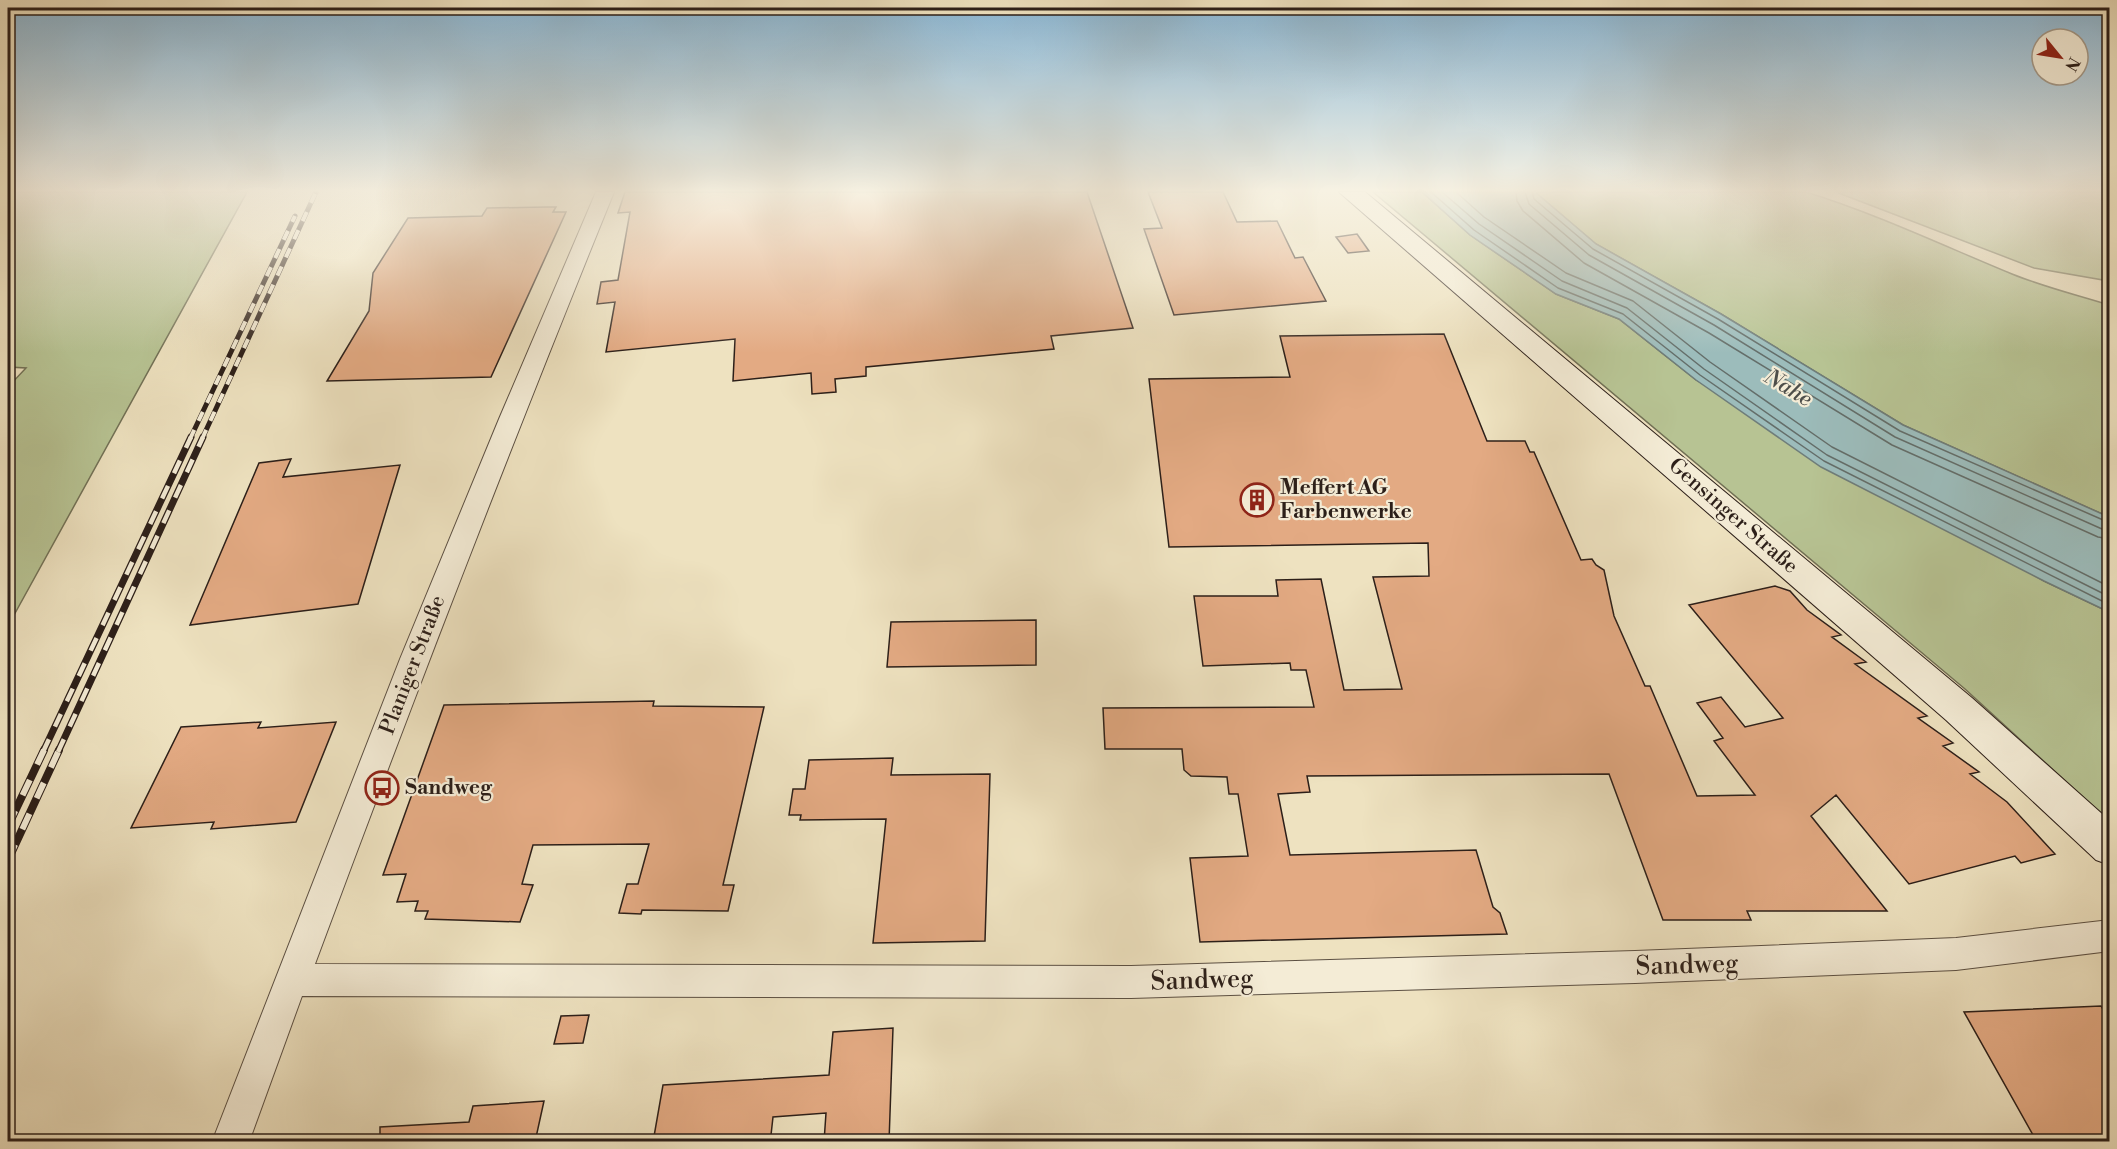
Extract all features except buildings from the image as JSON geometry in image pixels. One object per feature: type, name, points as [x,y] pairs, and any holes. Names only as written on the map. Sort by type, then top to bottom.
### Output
[{"type":"street","name":"Planiger Straße","points":[[230,1142],[414,659],[583,246]]},
{"type":"street","name":"Gensinger Straße","points":[[1414,246],[1959,709],[2109,847]]},
{"type":"street","name":"Sandweg","points":[[292,980],[1131,982],[1635,967],[1956,954],[2109,935]]},
{"type":"green space","points":[[8,246],[217,246],[8,626],[8,387],[26,368],[8,367]]},
{"type":"green space","points":[[1437,246],[1485,246],[1556,294],[1619,319],[1696,380],[2044,581],[2109,612],[2109,821],[1965,689]]},
{"type":"green space","points":[[1599,246],[1945,246],[2024,279],[2109,305],[2109,517],[1903,425],[1721,314]]},
{"type":"green space","points":[[1976,246],[2109,246],[2109,281],[2034,268]]},
{"type":"water","name":"Nahe","points":[[1485,246],[1599,246],[1721,314],[1903,425],[2109,517],[2109,612],[1821,467],[1696,380],[1619,319],[1556,294]]},
{"type":"railway","points":[[190,439],[281,246]]},
{"type":"railway","points":[[202,439],[291,246]]},
{"type":"railway","points":[[43,752],[191,437]]},
{"type":"railway","points":[[58,752],[203,437]]},
{"type":"railway","points":[[8,826],[44,750]]},
{"type":"railway","points":[[8,860],[59,750]]},
{"type":"place","name":"Meffert AG Farbenwerke","points":[[1257,500]]},
{"type":"place","name":"Sandweg","points":[[382,788]]}]
